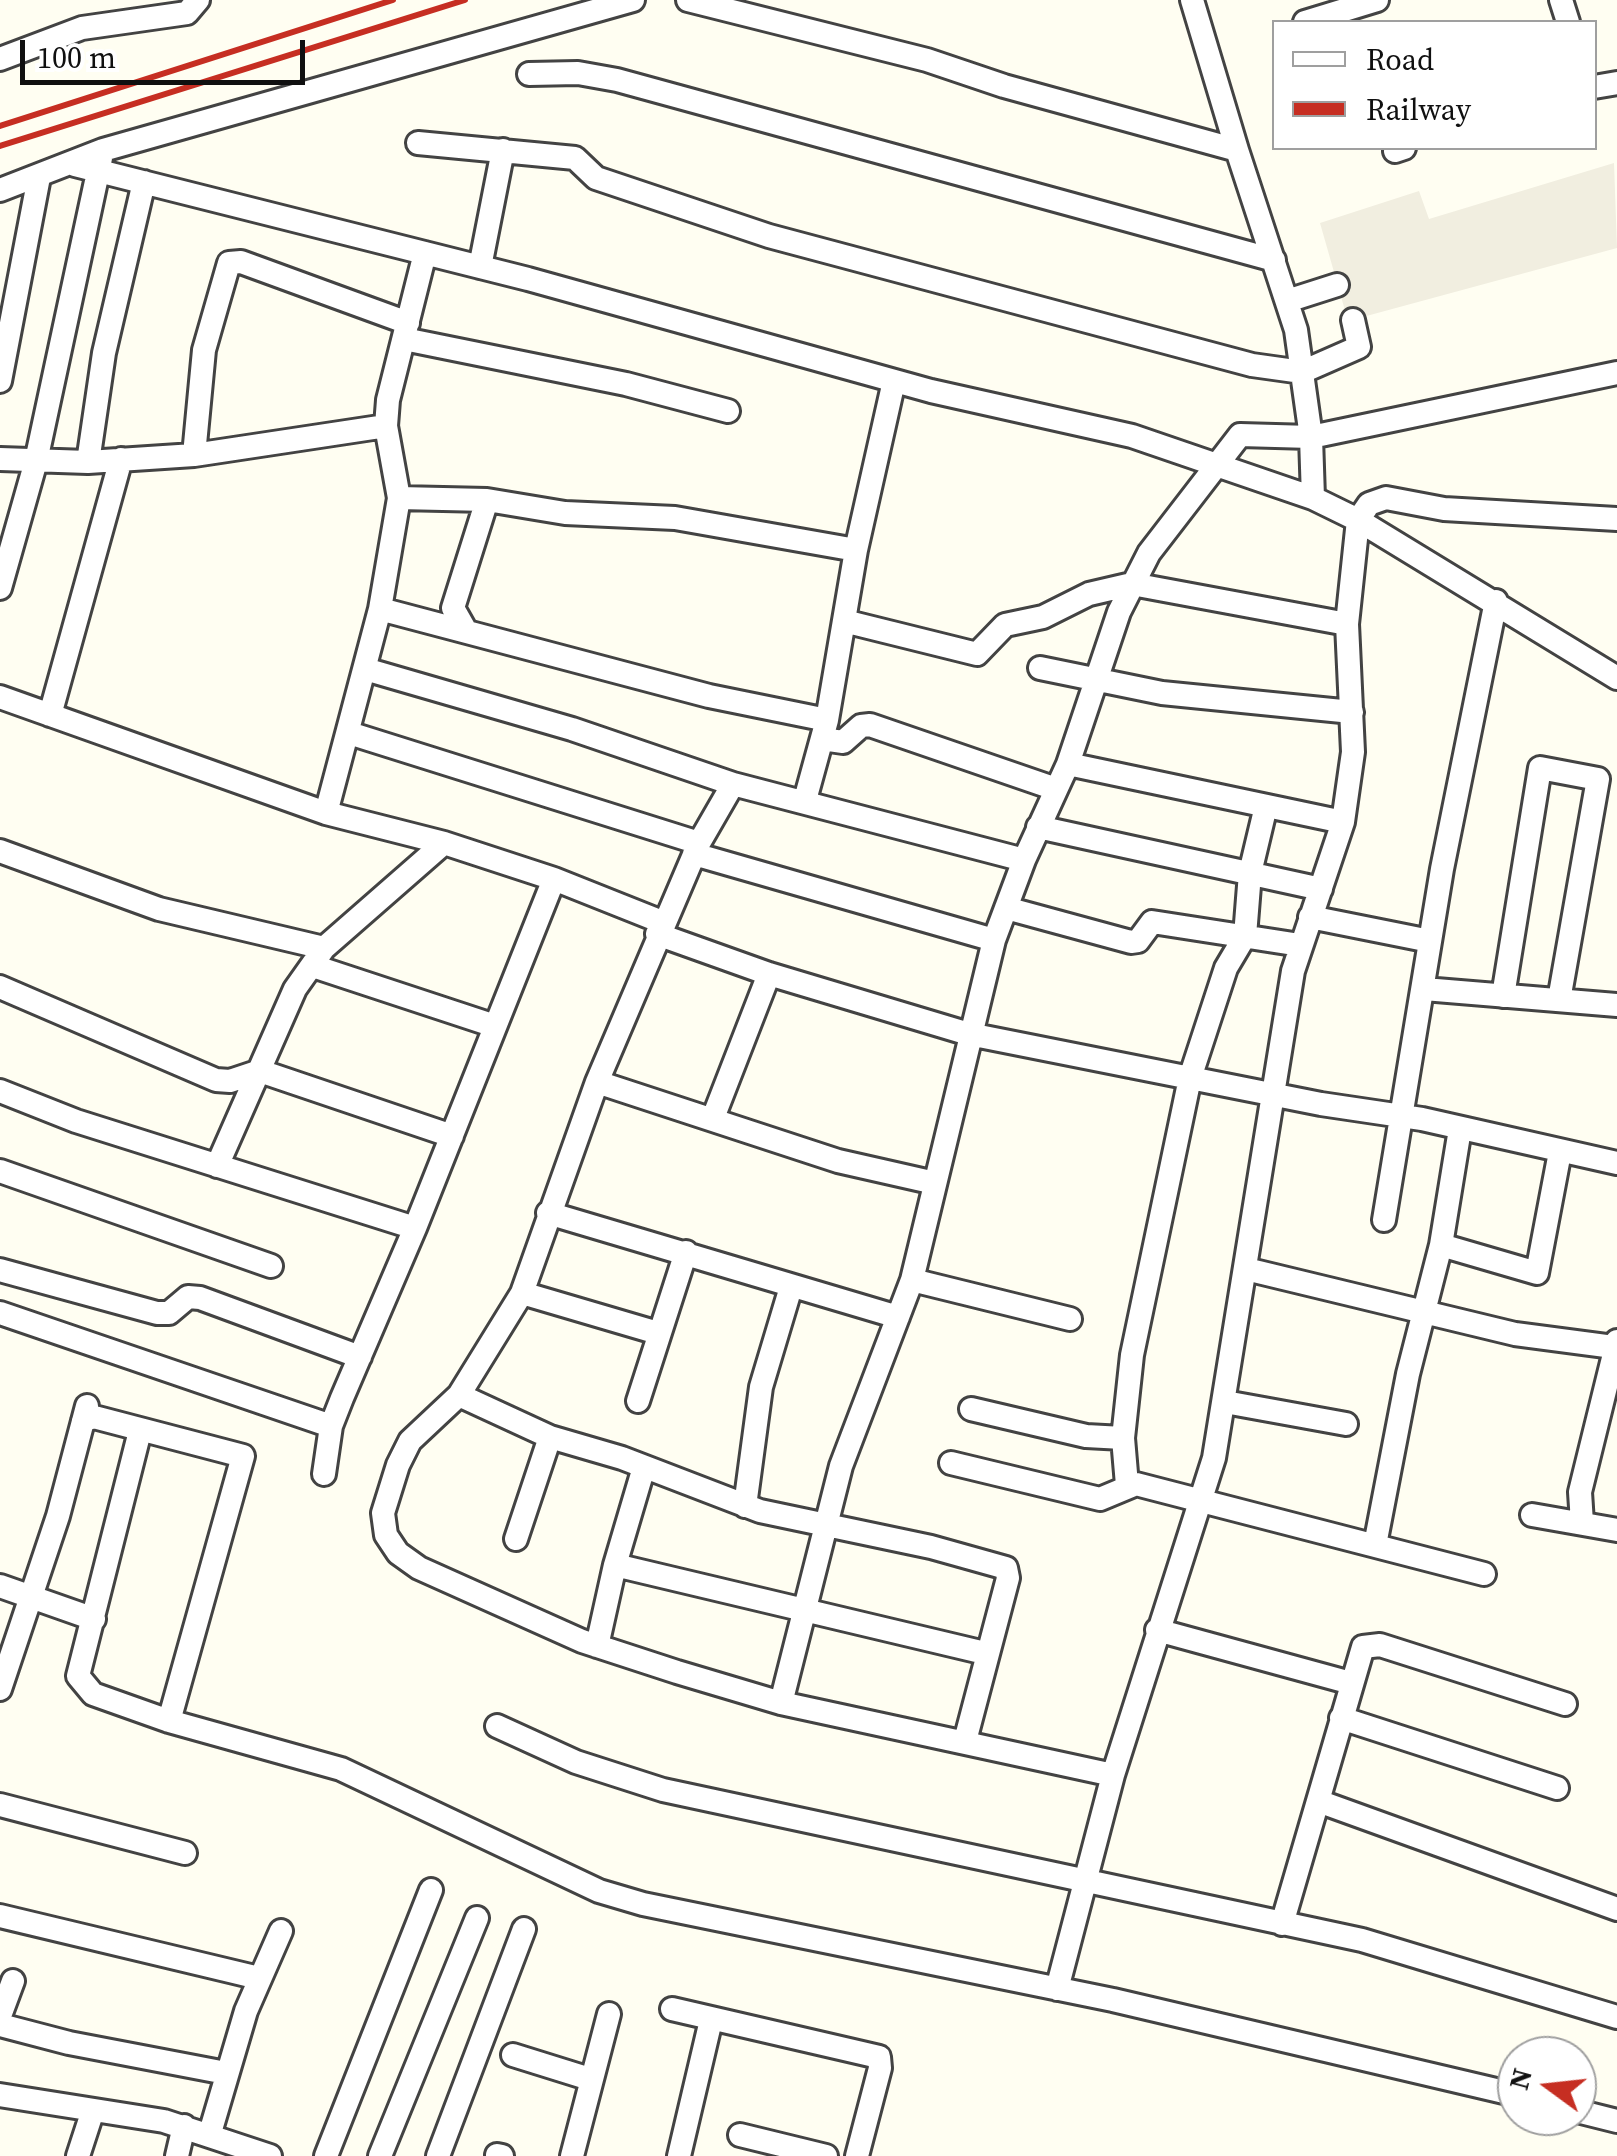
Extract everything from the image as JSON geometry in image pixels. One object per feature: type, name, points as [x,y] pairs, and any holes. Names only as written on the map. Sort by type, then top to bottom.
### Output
[{"type":"street","points":[[0,59],[82,28],[187,13],[198,0]]},
{"type":"street","points":[[0,190],[633,0]]},
{"type":"street","points":[[688,0],[927,60],[1004,86],[1237,150]]},
{"type":"street","points":[[1192,0],[1287,302],[1311,437],[1313,498]]},
{"type":"street","points":[[1312,20],[1377,0]]},
{"type":"street","points":[[529,74],[578,74],[618,80],[1274,260]]},
{"type":"street","points":[[418,142],[575,158],[596,178],[769,236],[1194,353],[1302,372],[1359,347],[1353,320]]},
{"type":"street","points":[[480,267],[503,150]]},
{"type":"street","points":[[92,162],[144,182],[480,267],[894,381],[1132,436],[1215,464],[1313,498],[1358,520],[1617,678]]},
{"type":"street","points":[[0,588],[36,461],[92,162]]},
{"type":"street","points":[[0,381],[38,177]]},
{"type":"street","points":[[88,462],[104,353],[144,182]]},
{"type":"street","points":[[326,813],[380,609],[399,498],[386,426],[426,253]]},
{"type":"street","points":[[194,454],[202,365],[229,264],[242,262],[406,331],[728,410]]},
{"type":"street","points":[[1287,302],[1338,285]]},
{"type":"street","points":[[780,1703],[841,1466],[912,1280],[994,940],[1024,860],[1068,764],[1132,584],[1215,464],[1240,435],[1311,437],[1617,373]]},
{"type":"street","points":[[805,800],[824,729],[856,550],[894,381]]},
{"type":"street","points":[[0,459],[88,462],[194,454],[386,426]]},
{"type":"street","points":[[50,716],[121,460]]},
{"type":"street","points":[[399,498],[487,500],[564,513],[675,518],[856,550]]},
{"type":"street","points":[[1057,1989],[1113,1774],[1157,1630],[1203,1500],[1225,1402],[1271,1094],[1300,945],[1343,822],[1353,752],[1347,624],[1358,520],[1369,504],[1386,498],[1444,509],[1617,519]]},
{"type":"street","points":[[466,631],[453,608],[487,500]]},
{"type":"street","points":[[844,621],[978,654],[1005,625],[1043,617],[1089,594],[1132,584],[1347,624]]},
{"type":"street","points":[[1384,1220],[1430,941],[1496,601]]},
{"type":"street","points":[[380,609],[824,729],[843,742],[861,726],[870,725],[1056,789]]},
{"type":"street","points":[[365,668],[604,739],[733,784],[1024,860]]},
{"type":"street","points":[[1040,668],[1162,693],[1352,712]]},
{"type":"street","points":[[0,697],[326,813],[444,843],[554,879],[769,974],[969,1034],[1403,1116],[1617,1163]]},
{"type":"street","points":[[349,733],[697,848],[994,940]]},
{"type":"street","points":[[1068,764],[1343,822]]},
{"type":"street","points":[[1503,996],[1540,768],[1598,779],[1559,1000]]},
{"type":"street","points":[[733,784],[697,848],[660,928],[548,1213],[522,1292],[459,1395],[410,1441],[386,1494],[386,1535],[398,1553],[419,1568],[597,1646],[780,1703],[1113,1774]]},
{"type":"street","points":[[1127,1484],[1123,1438],[1132,1356],[1190,1078],[1226,968],[1245,936],[1250,873],[1266,806]]},
{"type":"street","points":[[1038,827],[1321,889]]},
{"type":"street","points":[[217,1166],[295,990],[318,957],[444,843]]},
{"type":"street","points":[[0,851],[159,909],[318,957],[495,1026]]},
{"type":"street","points":[[324,1474],[331,1426],[415,1228],[554,879]]},
{"type":"street","points":[[1006,908],[1131,942],[1138,941],[1146,925],[1152,922],[1300,945]]},
{"type":"street","points":[[1310,916],[1430,941]]},
{"type":"street","points":[[713,1118],[769,974]]},
{"type":"street","points":[[0,987],[216,1080],[230,1081],[260,1071],[452,1136]]},
{"type":"street","points":[[1424,990],[1617,1004]]},
{"type":"street","points":[[598,1082],[838,1161],[935,1183]]},
{"type":"street","points":[[0,1091],[76,1121],[415,1228]]},
{"type":"street","points":[[1375,1546],[1422,1312],[1441,1245],[1460,1129]]},
{"type":"street","points":[[1441,1245],[1537,1273],[1560,1152]]},
{"type":"street","points":[[0,1171],[271,1266]]},
{"type":"street","points":[[548,1213],[898,1317]]},
{"type":"street","points":[[638,1401],[686,1252]]},
{"type":"street","points":[[1246,1269],[1515,1334],[1616,1344],[1606,1443],[1580,1492],[1582,1523]]},
{"type":"street","points":[[0,1270],[157,1313],[169,1313],[188,1296],[200,1298],[360,1358]]},
{"type":"street","points":[[912,1280],[1070,1319]]},
{"type":"street","points":[[745,1506],[761,1387],[791,1287]]},
{"type":"street","points":[[522,1292],[658,1333]]},
{"type":"street","points":[[0,1313],[331,1426]]},
{"type":"street","points":[[459,1395],[550,1437],[644,1467],[745,1506],[1006,1568],[1008,1578],[985,1653],[965,1741]]},
{"type":"street","points":[[1225,1402],[1346,1424]]},
{"type":"street","points":[[971,1409],[1086,1436],[1123,1438]]},
{"type":"street","points":[[0,1689],[86,1412],[140,1431],[243,1456],[169,1721]]},
{"type":"street","points":[[140,1431],[78,1676],[82,1686],[169,1721],[342,1769],[598,1891],[717,1920],[1057,1989],[1497,2090]]},
{"type":"street","points":[[516,1539],[550,1437]]},
{"type":"street","points":[[951,1463],[1100,1499],[1127,1484],[1203,1500],[1484,1574]]},
{"type":"street","points":[[597,1646],[614,1565],[644,1467]]},
{"type":"street","points":[[1532,1515],[1617,1530]]},
{"type":"street","points":[[614,1565],[985,1653]]},
{"type":"street","points":[[0,1586],[94,1619]]},
{"type":"street","points":[[1157,1630],[1351,1683]]},
{"type":"street","points":[[1282,1924],[1359,1653],[1370,1643],[1566,1704]]},
{"type":"street","points":[[1341,1718],[1557,1788]]},
{"type":"street","points":[[498,1726],[576,1762],[663,1790],[1409,1952],[1617,2017]]},
{"type":"street","points":[[1318,1802],[1617,1909]]},
{"type":"street","points":[[0,1805],[185,1854]]},
{"type":"street","points":[[326,2156],[431,1890]]},
{"type":"street","points":[[0,1916],[258,1978]]},
{"type":"street","points":[[380,2156],[476,1918]]},
{"type":"street","points":[[438,2156],[524,1929]]},
{"type":"street","points":[[210,2133],[258,1978],[281,1931]]},
{"type":"street","points":[[0,2016],[13,1981]]},
{"type":"street","points":[[672,2009],[879,2057],[880,2068],[856,2156]]},
{"type":"street","points":[[572,2156],[610,2014]]},
{"type":"street","points":[[679,2156],[711,2020]]},
{"type":"street","points":[[0,2025],[69,2043],[226,2073]]},
{"type":"street","points":[[513,2054],[590,2078]]},
{"type":"street","points":[[0,2096],[184,2126],[270,2156]]},
{"type":"street","points":[[78,2156],[93,2110]]},
{"type":"street","points":[[177,2156],[184,2126]]},
{"type":"street","points":[[740,2134],[826,2156]]},
{"type":"shaded area","points":[[1614,163],[1617,248],[1348,321],[1320,223],[1419,191],[1429,219]]},
{"type":"railway","points":[[0,126],[393,0]]},
{"type":"railway","points":[[0,146],[465,0]]}]
